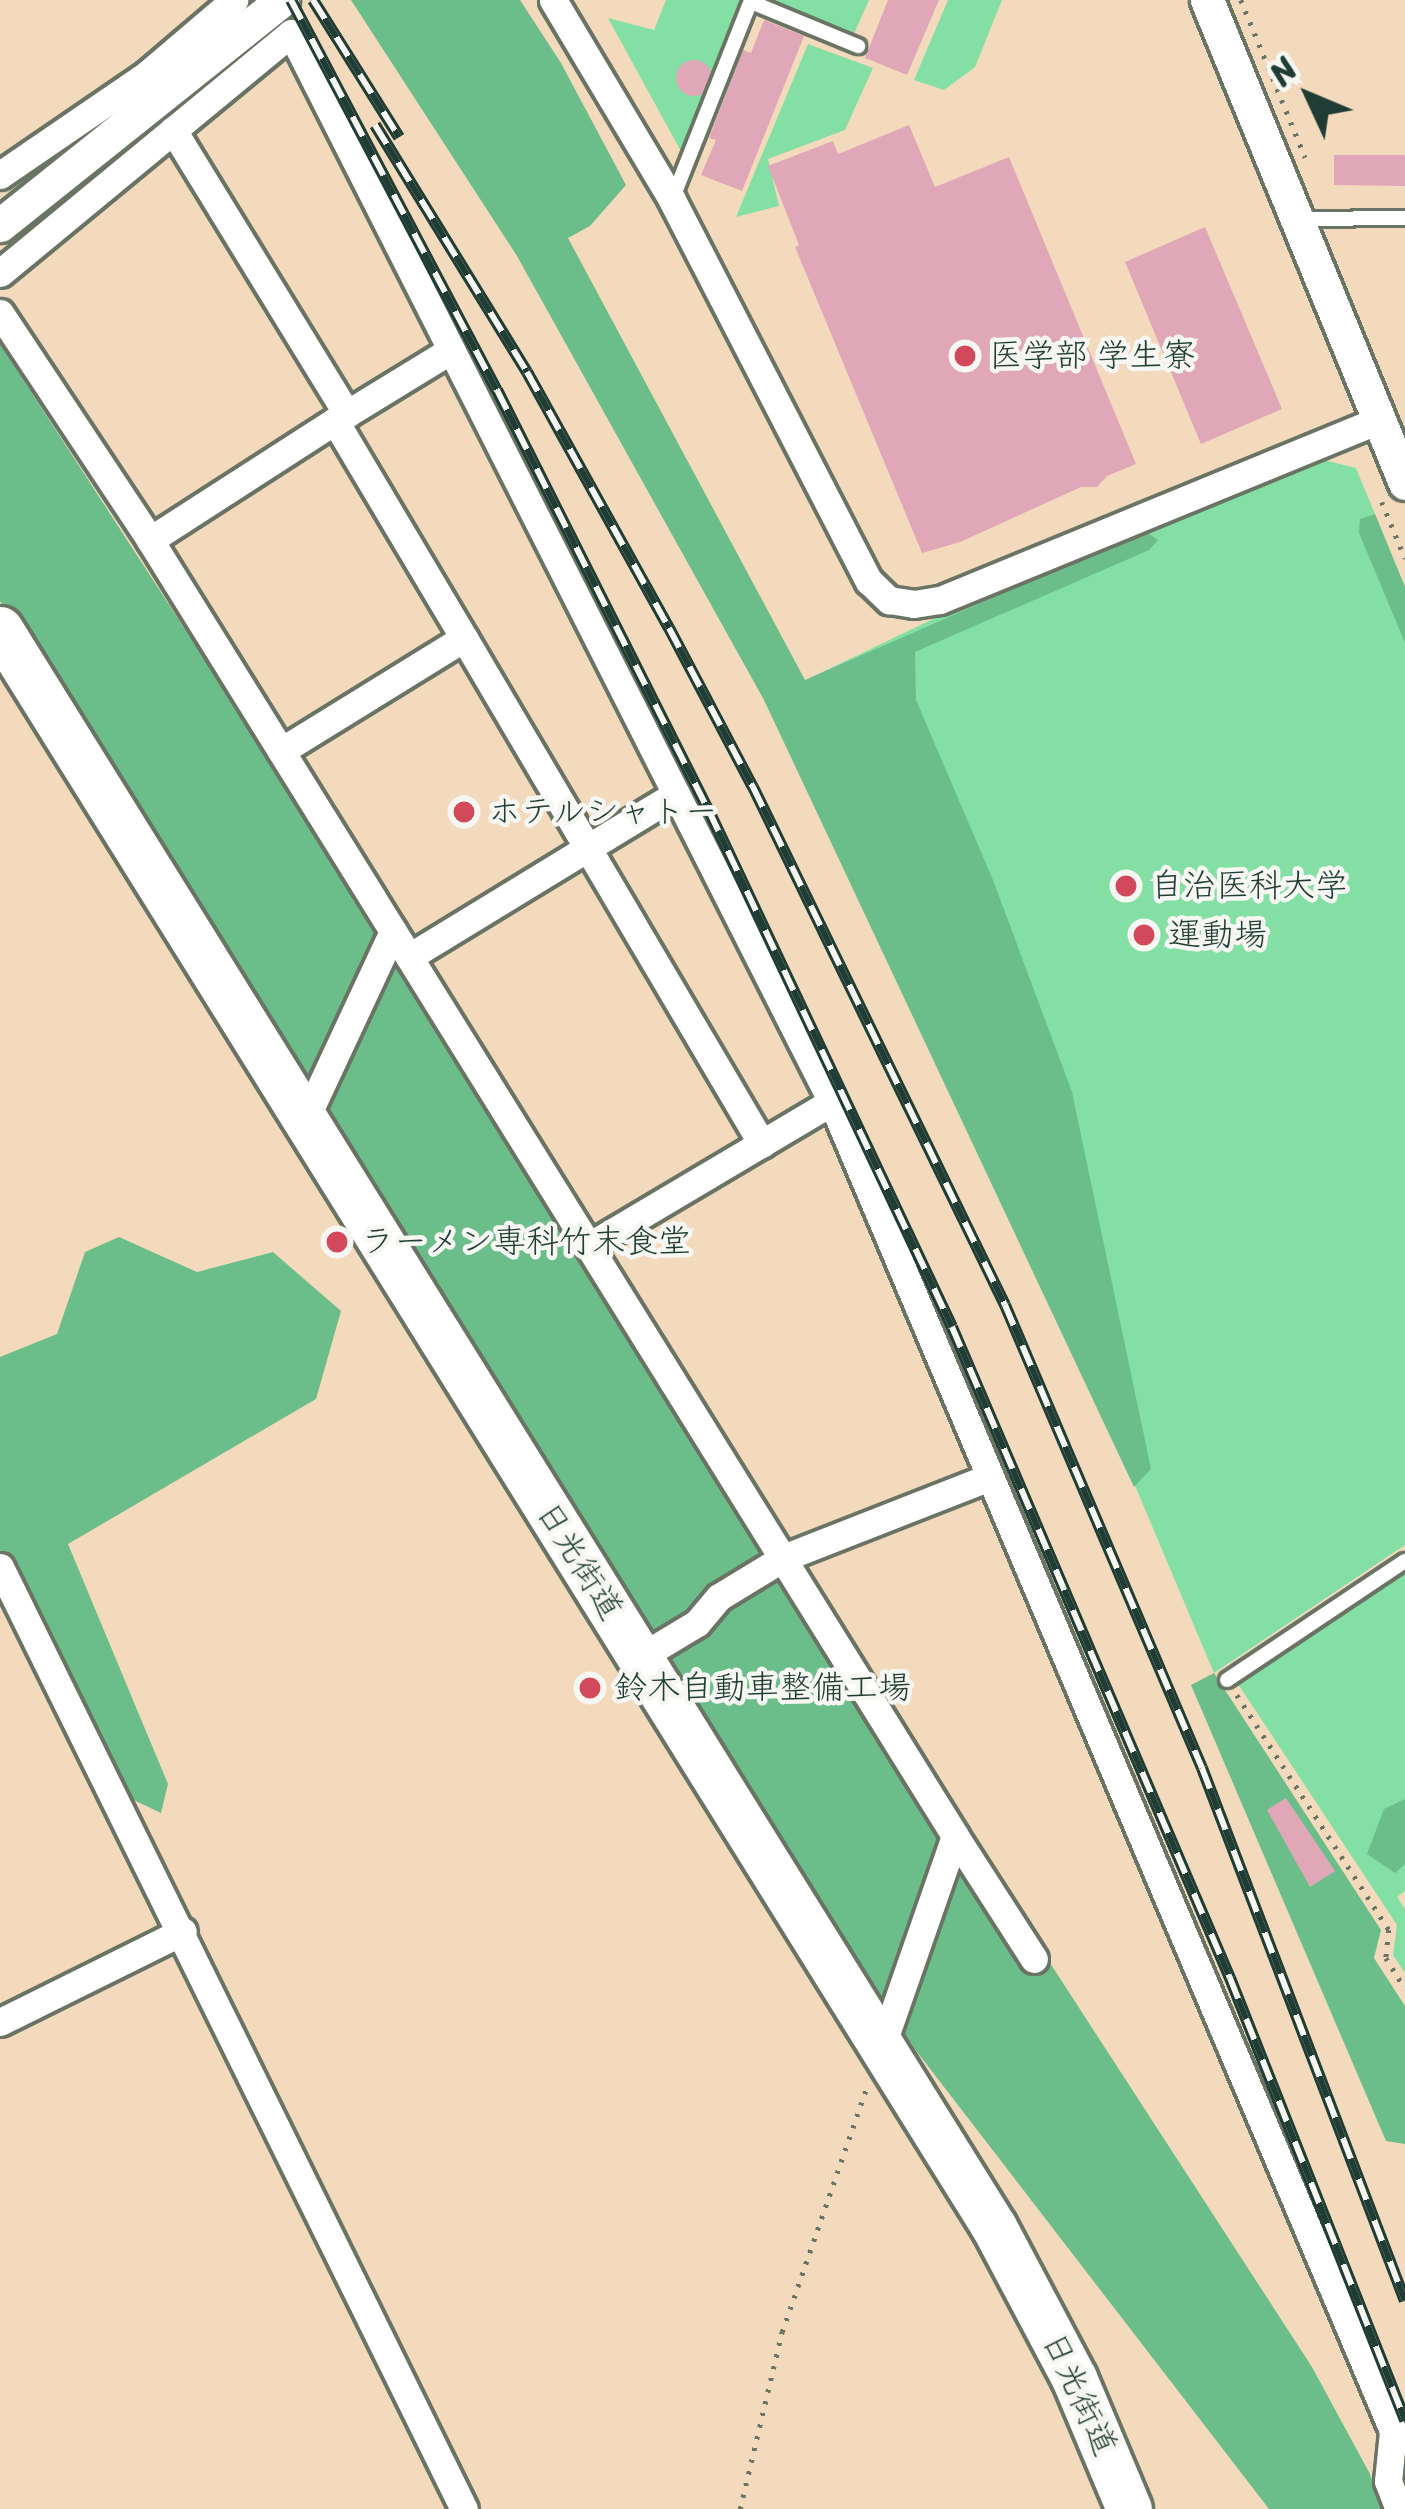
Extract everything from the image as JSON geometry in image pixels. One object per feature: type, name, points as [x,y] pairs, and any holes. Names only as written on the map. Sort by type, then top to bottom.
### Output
[{"type":"highway","name":"日光街道","points":[[0,629],[882,2045],[1034,2301],[1074,2378],[1129,2509]]},
{"type":"street","points":[[0,175],[146,75],[234,0]]},
{"type":"street","points":[[0,225],[282,0]]},
{"type":"street","points":[[553,0],[672,200],[869,581],[890,600],[914,604],[940,600],[1378,420]]},
{"type":"street","points":[[1207,0],[1378,420],[1390,484]]},
{"type":"street","points":[[0,273],[291,34],[832,1102],[1393,2431],[1388,2481],[1399,2509]]},
{"type":"street","points":[[173,130],[762,1144]]},
{"type":"street","points":[[0,313],[150,540],[1034,1959]]},
{"type":"street","points":[[150,540],[451,350]]},
{"type":"street","points":[[281,751],[464,638]]},
{"type":"street","points":[[410,957],[676,794]]},
{"type":"street","points":[[305,1120],[393,931]]},
{"type":"street","points":[[589,1246],[832,1102]]},
{"type":"street","points":[[639,1658],[697,1624],[718,1597],[783,1558],[990,1477]]},
{"type":"street","points":[[0,1567],[464,2509]]},
{"type":"street","points":[[882,2045],[955,1835]]},
{"type":"street","points":[[0,2022],[183,1931]]},
{"type":"lane","points":[[672,200],[751,1],[858,46]]},
{"type":"lane","points":[[1297,219],[1405,218]]},
{"type":"lane","points":[[1227,1680],[1405,1561]]},
{"type":"path","points":[[1390,484],[1405,558]]},
{"type":"path","points":[[1227,1680],[1389,1930],[1386,1958],[1405,1988]]},
{"type":"path","points":[[740,2509],[782,2332],[882,2045]]},
{"type":"green space","points":[[351,0],[520,0],[561,63],[626,185],[590,226],[568,238],[805,680],[1145,531],[1158,540],[1149,550],[915,652],[916,700],[993,880],[1072,1092],[1151,1469],[1134,1487],[764,700],[517,256]]},
{"type":"green space","points":[[666,0],[745,0],[683,155],[608,18],[654,30]]},
{"type":"green space","points":[[767,0],[869,0],[853,36]]},
{"type":"green space","points":[[948,0],[1002,0],[975,67],[944,90],[914,80]]},
{"type":"green space","points":[[808,44],[873,68],[845,130],[768,159],[779,206],[736,217]]},
{"type":"green space","points":[[0,344],[1312,2367],[1370,2474],[1382,2509],[1269,2509],[914,2048],[0,601]]},
{"type":"green space","name":"運動場","points":[[1324,460],[1356,468],[1405,587],[1405,1545],[1214,1673],[1002,1170],[764,700],[931,620]]},
{"type":"green space","points":[[1375,514],[1405,587],[1405,643],[1359,533],[1360,519]]},
{"type":"green space","points":[[119,1237],[197,1272],[273,1252],[341,1311],[316,1399],[68,1544],[168,1784],[161,1813],[121,1794],[0,1553],[0,1357],[57,1334],[85,1252]]},
{"type":"green space","points":[[1405,1573],[1405,1891],[1397,1897],[1405,1909],[1405,1973],[1393,1955],[1397,1925],[1238,1684]]},
{"type":"green space","points":[[1214,1673],[1381,1930],[1374,1958],[1405,2006],[1405,2144],[1386,2141],[1191,1685]]},
{"type":"green space","points":[[1405,1799],[1405,1864],[1395,1873],[1367,1854],[1384,1809]]},
{"type":"building","points":[[888,0],[939,0],[907,75],[865,58]]},
{"type":"building","points":[[764,20],[804,36],[742,191],[701,175],[716,140],[709,138],[743,50],[751,53]]},
{"type":"building","points":[[694,60],[706,66],[712,78],[706,90],[694,96],[682,90],[676,78],[682,66]]},
{"type":"building","name":"医学部 学生寮","points":[[909,125],[935,187],[1009,157],[1136,464],[1107,476],[1097,487],[1081,487],[960,542],[922,553],[795,247],[799,245],[768,166],[833,141],[838,154]]},
{"type":"building","points":[[1334,155],[1405,155],[1405,186],[1334,185]]},
{"type":"building","points":[[1205,227],[1282,409],[1201,444],[1125,262]]},
{"type":"building","points":[[1286,1798],[1335,1871],[1310,1887],[1267,1810]]},
{"type":"railway","points":[[291,0],[497,390],[709,811],[952,1327],[1230,1978],[1405,2421]]},
{"type":"railway","points":[[313,0],[399,137]]},
{"type":"railway","points":[[375,125],[527,372],[669,628],[753,787],[1005,1305],[1202,1768],[1405,2301]]},
{"type":"place","name":"医学部 学生寮","points":[[965,356]]},
{"type":"place","name":"ホテルシャトー","points":[[464,812]]},
{"type":"place","name":"自治医科大学","points":[[1126,886]]},
{"type":"place","name":"運動場","points":[[1144,935]]},
{"type":"place","name":"ラーメン専科竹末食堂","points":[[337,1242]]},
{"type":"place","name":"鈴木自動車整備工場","points":[[590,1688]]}]
